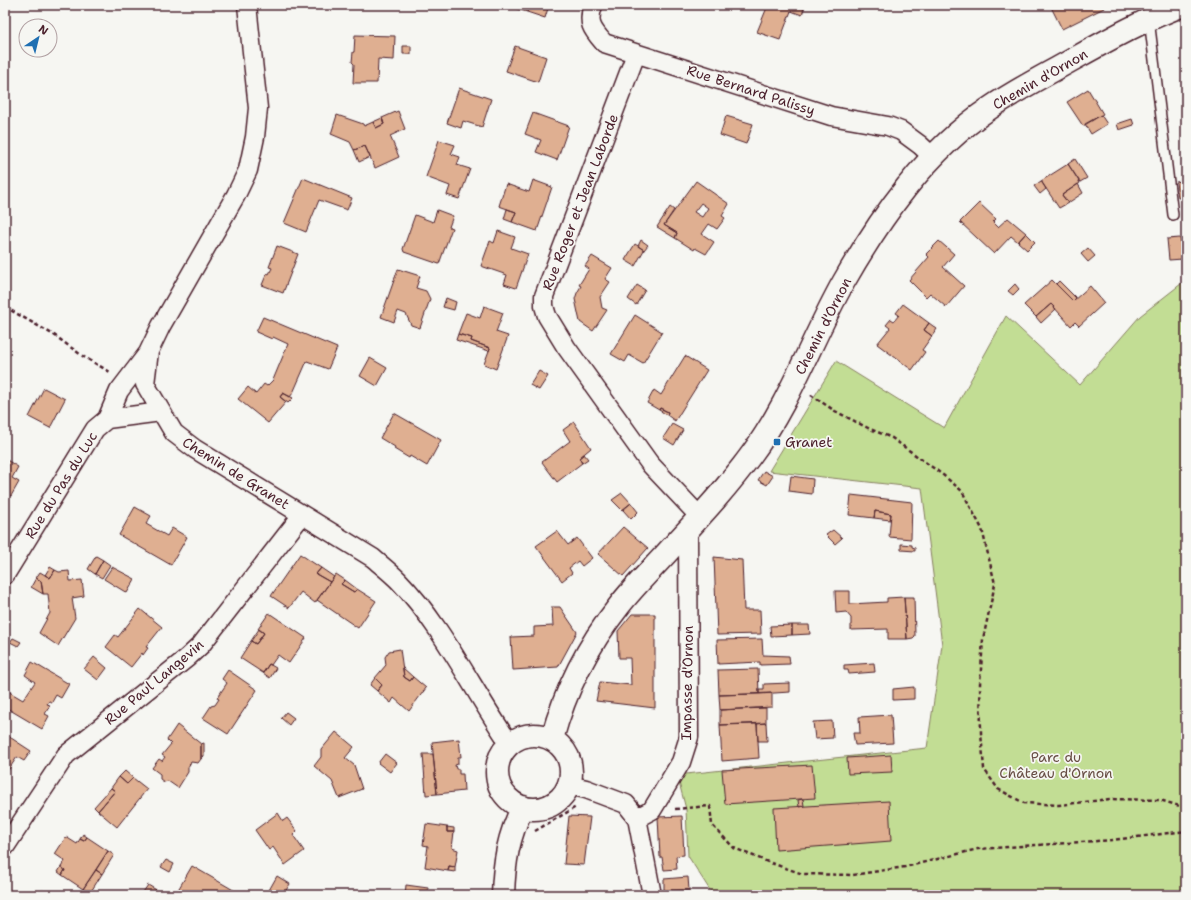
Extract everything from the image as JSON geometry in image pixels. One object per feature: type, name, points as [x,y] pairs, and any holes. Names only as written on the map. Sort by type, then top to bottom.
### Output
[{"type":"street","name":"Chemin de Granet","points":[[247,5],[258,108],[255,137],[248,170],[236,195],[161,326],[149,351],[145,384],[174,433],[195,449],[372,558],[398,579],[438,631],[510,744]]},
{"type":"street","name":"Rue Bernard Palissy","points":[[593,5],[590,17],[593,31],[604,43],[830,116],[888,126],[901,131],[933,157]]},
{"type":"street","name":"Chemin d'Ornon","points":[[552,739],[559,712],[586,655],[598,635],[620,605],[723,491],[752,454],[774,421],[795,383],[825,318],[873,233],[903,192],[933,157],[955,135],[989,108],[1123,32],[1149,19],[1184,5]]},
{"type":"street","name":"Rue Roger et Jean Laborde","points":[[636,54],[544,296],[544,306],[547,316],[566,346],[694,524]]},
{"type":"street","points":[[107,418],[119,392],[149,351]]},
{"type":"street","points":[[107,418],[161,412]]},
{"type":"street","name":"Rue du Pas du Luc","points":[[5,575],[95,428],[107,418]]},
{"type":"street","name":"Rue Paul Langevin","points":[[5,847],[66,755],[187,658],[201,645],[302,515]]},
{"type":"street","name":"Impasse d'Ornon","points":[[645,814],[681,762],[689,737],[694,524]]},
{"type":"street","points":[[577,787],[565,794],[551,806],[532,809],[513,803],[505,795],[499,785],[497,774],[498,763],[502,752],[519,738],[530,735],[541,735],[552,739],[561,745],[567,754],[571,764],[572,775],[577,787],[626,804],[645,814],[652,895]]},
{"type":"street","points":[[503,895],[509,841],[523,807]]},
{"type":"lane","points":[[1149,19],[1173,216]]},
{"type":"path","points":[[5,307],[54,335],[84,357],[126,382]]},
{"type":"path","points":[[795,383],[835,411],[868,428],[892,438],[943,475],[962,491],[982,529],[995,584],[982,639],[980,684],[981,733],[984,769],[998,789],[1024,803],[1059,805],[1110,799],[1160,800],[1186,808]]},
{"type":"path","points":[[533,832],[579,806],[577,787]]},
{"type":"path","points":[[645,814],[710,806],[712,825],[734,848],[768,862],[804,874],[853,875],[905,867],[978,849],[1112,840],[1186,831]]},
{"type":"green space","name":"Parc du Château d'Ornon","points":[[1186,280],[1186,895],[713,895],[688,856],[686,809],[677,775],[927,748],[942,645],[922,488],[769,471],[836,361],[944,428],[1006,316],[1080,385],[1140,316]]},
{"type":"building","points":[[515,5],[528,9],[527,12],[514,8]]},
{"type":"building","points":[[549,5],[545,18],[527,12],[528,9],[517,6]]},
{"type":"building","points":[[768,5],[805,5],[802,15],[791,11],[780,40],[757,32]]},
{"type":"building","points":[[1052,5],[1103,5],[1104,8],[1062,29],[1051,7]]},
{"type":"building","points":[[355,35],[395,36],[394,60],[378,59],[377,83],[353,83],[354,64],[352,62]]},
{"type":"building","points":[[403,46],[411,46],[411,54],[403,54]]},
{"type":"building","points":[[515,46],[546,57],[538,82],[506,71]]},
{"type":"building","points":[[459,88],[491,99],[482,127],[463,121],[461,128],[447,123]]},
{"type":"building","points":[[1088,89],[1103,114],[1083,126],[1067,102]]},
{"type":"building","points":[[398,111],[405,129],[390,136],[399,157],[375,168],[365,146],[354,150],[350,142],[331,134],[337,115],[363,124],[364,126],[373,122],[376,128],[384,124],[382,118]]},
{"type":"building","points":[[533,113],[569,126],[557,160],[536,152],[541,140],[525,134]]},
{"type":"building","points":[[1101,115],[1107,124],[1091,134],[1085,124]]},
{"type":"building","points":[[726,116],[753,124],[746,144],[720,135]]},
{"type":"building","points":[[382,118],[384,124],[376,128],[373,122]]},
{"type":"building","points":[[1132,119],[1134,125],[1119,130],[1117,124]]},
{"type":"building","points":[[439,140],[455,145],[451,154],[460,157],[457,165],[470,169],[459,199],[447,195],[450,186],[426,177]]},
{"type":"building","points":[[365,146],[370,157],[359,162],[354,150]]},
{"type":"building","points":[[1075,159],[1087,178],[1080,182],[1068,164]]},
{"type":"building","points":[[1068,164],[1080,183],[1062,195],[1068,203],[1059,208],[1041,181]]},
{"type":"building","points":[[303,178],[352,198],[347,210],[319,200],[306,232],[284,223]]},
{"type":"building","points":[[533,180],[552,187],[537,231],[512,222],[516,212],[499,206],[506,184],[529,192]]},
{"type":"building","points":[[696,181],[729,204],[722,216],[725,218],[717,229],[709,224],[702,234],[714,242],[706,254],[695,248],[694,250],[675,238],[677,233],[664,225]],"holes":[[[701,203],[708,208],[702,217],[694,212]]]},
{"type":"building","points":[[1041,181],[1046,189],[1040,194],[1034,186]]},
{"type":"building","points":[[1181,181],[1181,186],[1185,186],[1186,197],[1178,198],[1176,182]]},
{"type":"building","points":[[1078,184],[1083,193],[1068,203],[1062,195]]},
{"type":"building","points":[[979,203],[996,219],[993,222],[998,227],[1008,218],[1026,233],[1018,242],[1011,236],[994,254],[960,222]]},
{"type":"building","points":[[670,207],[674,210],[664,225],[677,233],[675,238],[657,227]]},
{"type":"building","points":[[507,209],[516,212],[512,222],[504,219]]},
{"type":"building","points":[[437,210],[453,216],[449,227],[452,228],[439,264],[404,252],[403,249],[415,215],[433,222]]},
{"type":"building","points":[[498,231],[515,237],[511,248],[528,254],[516,288],[504,284],[507,275],[481,266],[490,241],[494,243]]},
{"type":"building","points":[[1026,233],[1035,242],[1027,250],[1018,242]]},
{"type":"building","points":[[1180,238],[1183,259],[1169,260],[1167,239]]},
{"type":"building","points":[[641,240],[648,245],[644,250],[638,246]]},
{"type":"building","points":[[939,241],[954,254],[943,267],[964,286],[946,307],[930,293],[926,297],[909,280],[929,257],[926,254]]},
{"type":"building","points":[[635,244],[644,250],[635,266],[625,260]]},
{"type":"building","points":[[277,246],[298,254],[283,293],[262,285],[267,273],[269,274],[272,268],[269,267]]},
{"type":"building","points":[[1088,248],[1095,256],[1088,262],[1081,254]]},
{"type":"building","points":[[592,256],[612,268],[605,279],[610,282],[600,297],[602,308],[607,310],[593,331],[580,322],[575,299],[581,286],[579,285],[589,269],[585,266]]},
{"type":"building","points":[[398,269],[420,276],[416,288],[426,291],[430,299],[420,328],[411,325],[406,314],[398,311],[394,322],[381,317]]},
{"type":"building","points":[[1052,280],[1073,301],[1090,286],[1104,303],[1079,326],[1075,322],[1071,326],[1051,304],[1036,317],[1024,305]]},
{"type":"building","points":[[1059,281],[1076,298],[1073,301],[1056,284]]},
{"type":"building","points":[[1015,284],[1019,289],[1013,295],[1008,291]]},
{"type":"building","points":[[637,285],[645,290],[636,305],[628,299]]},
{"type":"building","points":[[446,298],[456,302],[454,310],[443,307]]},
{"type":"building","points":[[903,304],[929,323],[924,330],[932,336],[922,350],[925,352],[912,370],[877,344],[890,328],[886,325],[891,319],[894,321],[899,315],[896,313]]},
{"type":"building","points":[[1051,304],[1056,309],[1041,323],[1036,317]]},
{"type":"building","points":[[484,306],[503,313],[496,332],[508,336],[496,369],[484,364],[490,348],[471,341],[472,338],[458,334],[466,313],[480,318]]},
{"type":"building","points":[[635,315],[662,332],[643,363],[629,355],[625,362],[611,354]]},
{"type":"building","points":[[263,317],[337,348],[328,369],[307,361],[293,393],[290,397],[283,393],[280,397],[286,402],[268,423],[238,399],[248,387],[256,394],[264,384],[267,386],[273,380],[288,344],[273,337],[272,339],[256,332]]},
{"type":"building","points":[[929,323],[937,329],[932,336],[924,330]]},
{"type":"building","points":[[458,334],[472,338],[471,341],[490,348],[489,351],[456,340]]},
{"type":"building","points":[[685,356],[707,370],[675,421],[667,415],[668,412],[660,408],[659,410],[647,403],[654,390],[661,395]]},
{"type":"building","points":[[370,358],[387,368],[377,386],[360,376]]},
{"type":"building","points":[[539,371],[548,376],[539,390],[530,385]]},
{"type":"building","points":[[44,388],[65,399],[50,428],[29,417]]},
{"type":"building","points":[[283,393],[293,398],[288,403],[280,397]]},
{"type":"building","points":[[660,408],[668,412],[667,415],[659,410]]},
{"type":"building","points":[[394,413],[441,440],[427,466],[410,456],[409,458],[380,438]]},
{"type":"building","points":[[574,422],[591,448],[579,458],[582,463],[557,482],[542,462],[570,441],[563,430]]},
{"type":"building","points":[[672,424],[683,430],[674,445],[663,438]]},
{"type":"building","points":[[584,454],[588,459],[582,463],[579,458]]},
{"type":"building","points":[[5,459],[18,467],[12,478],[19,482],[11,496],[5,493]]},
{"type":"building","points":[[764,471],[773,476],[767,485],[758,480]]},
{"type":"building","points":[[791,476],[813,479],[812,494],[789,491]]},
{"type":"building","points":[[622,493],[631,503],[622,510],[612,500]]},
{"type":"building","points":[[851,495],[912,502],[911,539],[889,537],[891,514],[875,511],[874,518],[849,515]]},
{"type":"building","points":[[631,503],[638,512],[631,519],[623,510]]},
{"type":"building","points":[[135,507],[151,516],[146,524],[167,536],[172,528],[187,537],[171,565],[119,535]]},
{"type":"building","points":[[875,511],[891,514],[890,520],[874,518]]},
{"type":"building","points":[[623,527],[648,548],[623,576],[598,554]]},
{"type":"building","points":[[833,530],[842,538],[835,544],[826,535]]},
{"type":"building","points":[[557,531],[568,545],[577,538],[592,558],[582,566],[578,561],[569,568],[572,573],[562,581],[536,546]]},
{"type":"building","points":[[901,544],[912,545],[912,547],[915,548],[915,551],[901,550]]},
{"type":"building","points":[[300,554],[321,568],[316,574],[330,582],[315,603],[301,592],[289,608],[271,596]]},
{"type":"building","points":[[96,556],[103,560],[95,574],[88,569]]},
{"type":"building","points":[[714,557],[742,560],[744,610],[760,610],[761,634],[717,635]]},
{"type":"building","points":[[103,560],[110,565],[102,578],[95,574]]},
{"type":"building","points":[[50,567],[55,570],[50,578],[45,575]]},
{"type":"building","points":[[112,567],[135,579],[127,593],[104,579]]},
{"type":"building","points":[[321,568],[334,577],[330,582],[316,574]]},
{"type":"building","points":[[55,570],[59,572],[69,571],[70,581],[82,580],[84,596],[72,598],[75,618],[58,646],[39,633],[50,613],[48,594],[43,594],[41,581],[36,578],[40,572],[50,578]]},
{"type":"building","points":[[336,574],[345,580],[341,584],[354,592],[357,589],[376,601],[358,628],[317,600]]},
{"type":"building","points":[[36,578],[41,581],[43,594],[31,587]]},
{"type":"building","points":[[345,580],[357,589],[354,592],[341,584]]},
{"type":"building","points":[[835,591],[850,591],[850,604],[887,602],[887,598],[904,597],[907,639],[888,639],[888,629],[851,630],[851,618],[846,612],[836,613]]},
{"type":"building","points":[[904,597],[914,597],[915,636],[907,639]]},
{"type":"building","points":[[552,607],[560,607],[577,632],[558,667],[513,670],[511,637],[534,636],[534,627],[553,626]]},
{"type":"building","points":[[140,609],[162,627],[146,647],[148,648],[143,655],[142,653],[131,667],[106,647],[115,635],[118,637]]},
{"type":"building","points":[[269,613],[306,638],[289,663],[278,655],[263,673],[240,658],[251,641],[256,644],[264,633],[258,629]]},
{"type":"building","points":[[632,614],[655,614],[655,708],[596,701],[600,682],[631,685],[630,658],[619,658],[618,631]]},
{"type":"building","points":[[792,625],[809,625],[810,634],[792,635]]},
{"type":"building","points":[[792,625],[792,635],[771,636],[770,626]]},
{"type":"building","points":[[259,629],[264,633],[256,644],[251,641]]},
{"type":"building","points":[[13,638],[21,642],[18,646],[10,642]]},
{"type":"building","points":[[762,639],[763,655],[789,656],[790,664],[760,665],[760,662],[718,664],[717,640]]},
{"type":"building","points":[[400,649],[404,677],[410,681],[413,677],[426,688],[409,711],[394,698],[391,703],[377,691],[382,685],[375,678],[386,665],[385,657],[389,651]]},
{"type":"building","points":[[94,657],[107,668],[98,680],[84,669]]},
{"type":"building","points":[[32,662],[69,684],[61,698],[56,695],[52,702],[49,701],[47,704],[50,705],[45,714],[49,716],[42,729],[5,707],[6,690],[23,700],[35,682],[25,675]]},
{"type":"building","points":[[874,663],[875,672],[849,674],[848,670],[844,670],[844,665]]},
{"type":"building","points":[[269,664],[276,668],[270,678],[263,673]]},
{"type":"building","points":[[403,668],[413,677],[410,681],[404,677]]},
{"type":"building","points":[[758,669],[759,694],[719,695],[718,670]]},
{"type":"building","points":[[228,670],[257,690],[228,734],[203,718],[211,706],[215,705],[219,699],[217,698],[227,683],[222,679]]},
{"type":"building","points":[[375,678],[382,685],[377,691],[370,685]]},
{"type":"building","points":[[790,683],[790,692],[759,694],[759,689],[764,689],[764,684]]},
{"type":"building","points":[[914,687],[914,699],[893,700],[893,689]]},
{"type":"building","points":[[772,693],[772,707],[720,710],[719,695]]},
{"type":"building","points":[[766,708],[766,723],[720,725],[720,710]]},
{"type":"building","points":[[286,712],[294,718],[289,725],[281,718]]},
{"type":"building","points":[[891,715],[893,743],[855,745],[853,733],[860,733],[859,717]]},
{"type":"building","points":[[832,721],[833,738],[815,739],[813,722]]},
{"type":"building","points":[[766,723],[767,741],[758,741],[757,724]]},
{"type":"building","points":[[757,724],[759,758],[722,761],[720,725]]},
{"type":"building","points":[[177,725],[201,744],[201,759],[198,763],[191,762],[188,767],[188,772],[178,788],[168,781],[164,782],[160,779],[160,774],[152,768],[159,759],[162,761],[165,757],[162,755],[171,744],[167,740]]},
{"type":"building","points":[[336,732],[354,747],[345,758],[354,765],[362,789],[339,798],[332,781],[314,766],[321,757],[321,750]]},
{"type":"building","points":[[5,734],[31,751],[24,761],[17,757],[5,775]]},
{"type":"building","points":[[459,739],[461,757],[458,757],[458,764],[455,765],[456,769],[459,769],[459,774],[463,774],[464,791],[437,794],[432,742]]},
{"type":"building","points":[[204,743],[204,756],[201,759],[201,744]]},
{"type":"building","points":[[385,754],[397,763],[390,772],[378,763]]},
{"type":"building","points":[[423,754],[433,754],[437,794],[426,795]]},
{"type":"building","points":[[891,755],[892,772],[848,774],[847,758]]},
{"type":"building","points":[[812,765],[815,798],[725,804],[722,770]]},
{"type":"building","points":[[125,771],[133,778],[127,784],[119,777]]},
{"type":"building","points":[[119,777],[127,784],[133,778],[147,789],[117,827],[98,811],[115,791],[111,788]]},
{"type":"building","points":[[111,788],[115,791],[98,811],[94,807]]},
{"type":"building","points":[[803,799],[804,806],[799,807],[798,800]]},
{"type":"building","points":[[889,801],[891,841],[776,850],[774,808]]},
{"type":"building","points":[[278,813],[283,821],[287,818],[297,831],[293,835],[304,851],[285,865],[273,847],[269,850],[255,830]]},
{"type":"building","points":[[569,816],[590,817],[584,865],[564,864]]},
{"type":"building","points":[[682,816],[684,855],[676,856],[677,869],[664,870],[662,857],[660,857],[658,817]]},
{"type":"building","points":[[426,824],[447,827],[447,832],[454,832],[452,848],[458,850],[455,867],[449,866],[448,871],[425,867],[428,846],[423,845]]},
{"type":"building","points":[[447,827],[454,828],[454,832],[447,832]]},
{"type":"building","points":[[83,834],[87,837],[84,841],[80,839]]},
{"type":"building","points":[[66,837],[77,844],[80,839],[84,841],[87,837],[108,851],[83,889],[62,875],[65,870],[61,867],[65,861],[55,854]]},
{"type":"building","points":[[108,851],[114,855],[102,874],[96,870]]},
{"type":"building","points":[[166,860],[174,864],[170,872],[161,867]]},
{"type":"building","points":[[192,866],[242,895],[175,895]]},
{"type":"building","points":[[449,866],[455,867],[455,872],[448,871]]},
{"type":"building","points":[[61,867],[65,870],[62,875],[58,872]]},
{"type":"building","points":[[96,870],[102,874],[90,893],[83,889]]},
{"type":"building","points":[[277,876],[290,884],[283,895],[273,895],[268,892]]},
{"type":"building","points":[[688,877],[689,890],[664,891],[664,879]]},
{"type":"building","points":[[148,885],[158,891],[156,895],[141,895]]},
{"type":"building","points":[[406,885],[428,888],[428,895],[405,895]]},
{"type":"building","points":[[42,890],[49,895],[39,895]]},
{"type":"building","points":[[592,891],[621,894],[621,895],[592,895]]},
{"type":"place","name":"Granet","points":[[777,442]]}]
